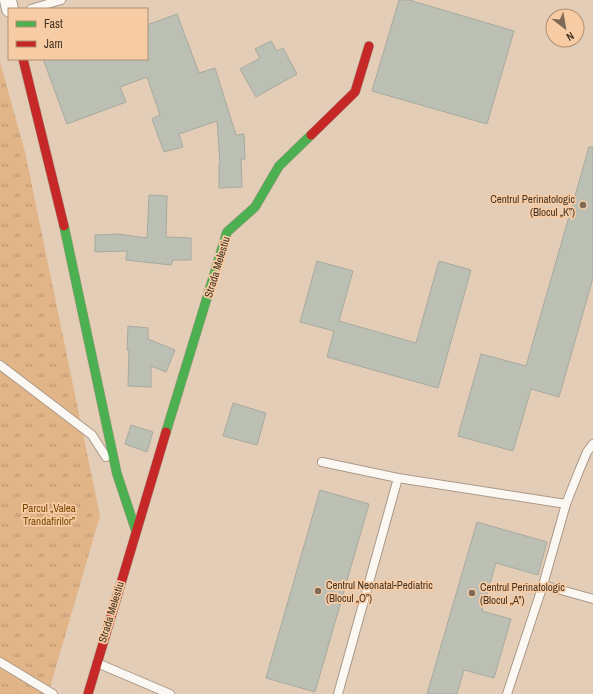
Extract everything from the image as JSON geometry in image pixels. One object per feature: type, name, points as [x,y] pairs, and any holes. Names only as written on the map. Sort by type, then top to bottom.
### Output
[{"type":"street","name":"Strada Melestiu","points":[[88,694],[96,663],[227,232],[255,207],[279,166],[355,92],[369,46]]},
{"type":"street","points":[[23,60],[57,194],[117,474],[136,531]]},
{"type":"lane","points":[[34,8],[61,0]]},
{"type":"lane","points":[[0,365],[92,435],[117,474]]},
{"type":"lane","points":[[507,694],[543,585],[566,504],[584,458],[593,444]]},
{"type":"lane","points":[[322,462],[398,478],[566,504]]},
{"type":"lane","points":[[338,694],[398,478]]},
{"type":"lane","points":[[543,585],[593,599]]},
{"type":"lane","points":[[0,662],[53,694]]},
{"type":"lane","points":[[96,663],[170,694]]},
{"type":"green space","name":"Parcul „Valea Trandafirilor”","points":[[0,62],[25,152],[100,516],[48,694],[0,694]]},
{"type":"building","points":[[399,0],[409,0],[514,31],[487,124],[372,91]]},
{"type":"building","points":[[177,14],[199,73],[215,68],[236,135],[244,134],[245,159],[241,159],[242,187],[219,188],[220,164],[217,121],[179,134],[183,147],[164,152],[152,119],[160,115],[147,77],[120,87],[126,102],[67,124],[43,60],[148,60],[148,25]]},
{"type":"building","points":[[271,41],[277,51],[283,48],[297,74],[256,97],[240,69],[260,58],[255,49]]},
{"type":"building","name":"Centrul Perinatologic (Blocul „K”)","points":[[589,147],[593,147],[593,278],[559,397],[531,389],[513,451],[458,436],[481,354],[526,366]]},
{"type":"building","points":[[149,195],[167,196],[166,237],[191,238],[191,260],[173,260],[171,265],[126,260],[127,251],[95,252],[95,235],[118,234],[147,238]]},
{"type":"building","points":[[317,261],[353,271],[339,321],[416,343],[439,261],[471,270],[438,388],[327,357],[334,331],[300,322]]},
{"type":"building","points":[[128,326],[148,328],[148,339],[175,350],[166,372],[151,366],[151,387],[128,386]]},
{"type":"building","points":[[233,403],[266,413],[257,445],[223,436]]},
{"type":"building","points":[[131,425],[153,432],[147,452],[125,444]]},
{"type":"building","name":"Centrul Neonatal-Pediatric (Blocul „O”)","points":[[320,490],[369,504],[315,692],[266,678]]},
{"type":"building","name":"Centrul Perinatologic (Blocul „A”)","points":[[477,522],[547,542],[538,575],[496,563],[482,611],[511,619],[494,678],[464,670],[457,694],[427,694]]},
{"type":"traffic: fast","points":[[166,432],[227,232],[255,207],[279,166],[311,135]]},
{"type":"traffic: fast","points":[[64,226],[117,474],[136,531]]},
{"type":"traffic: jam","points":[[311,135],[355,92],[369,46]]},
{"type":"traffic: jam","points":[[23,60],[64,226]]},
{"type":"traffic: jam","points":[[88,694],[166,432]]},
{"type":"place","name":"Centrul Perinatologic (Blocul „K”)","points":[[583,205]]},
{"type":"place","name":"Centrul Neonatal-Pediatric (Blocul „O”)","points":[[318,591]]},
{"type":"place","name":"Centrul Perinatologic (Blocul „A”)","points":[[472,593]]}]
